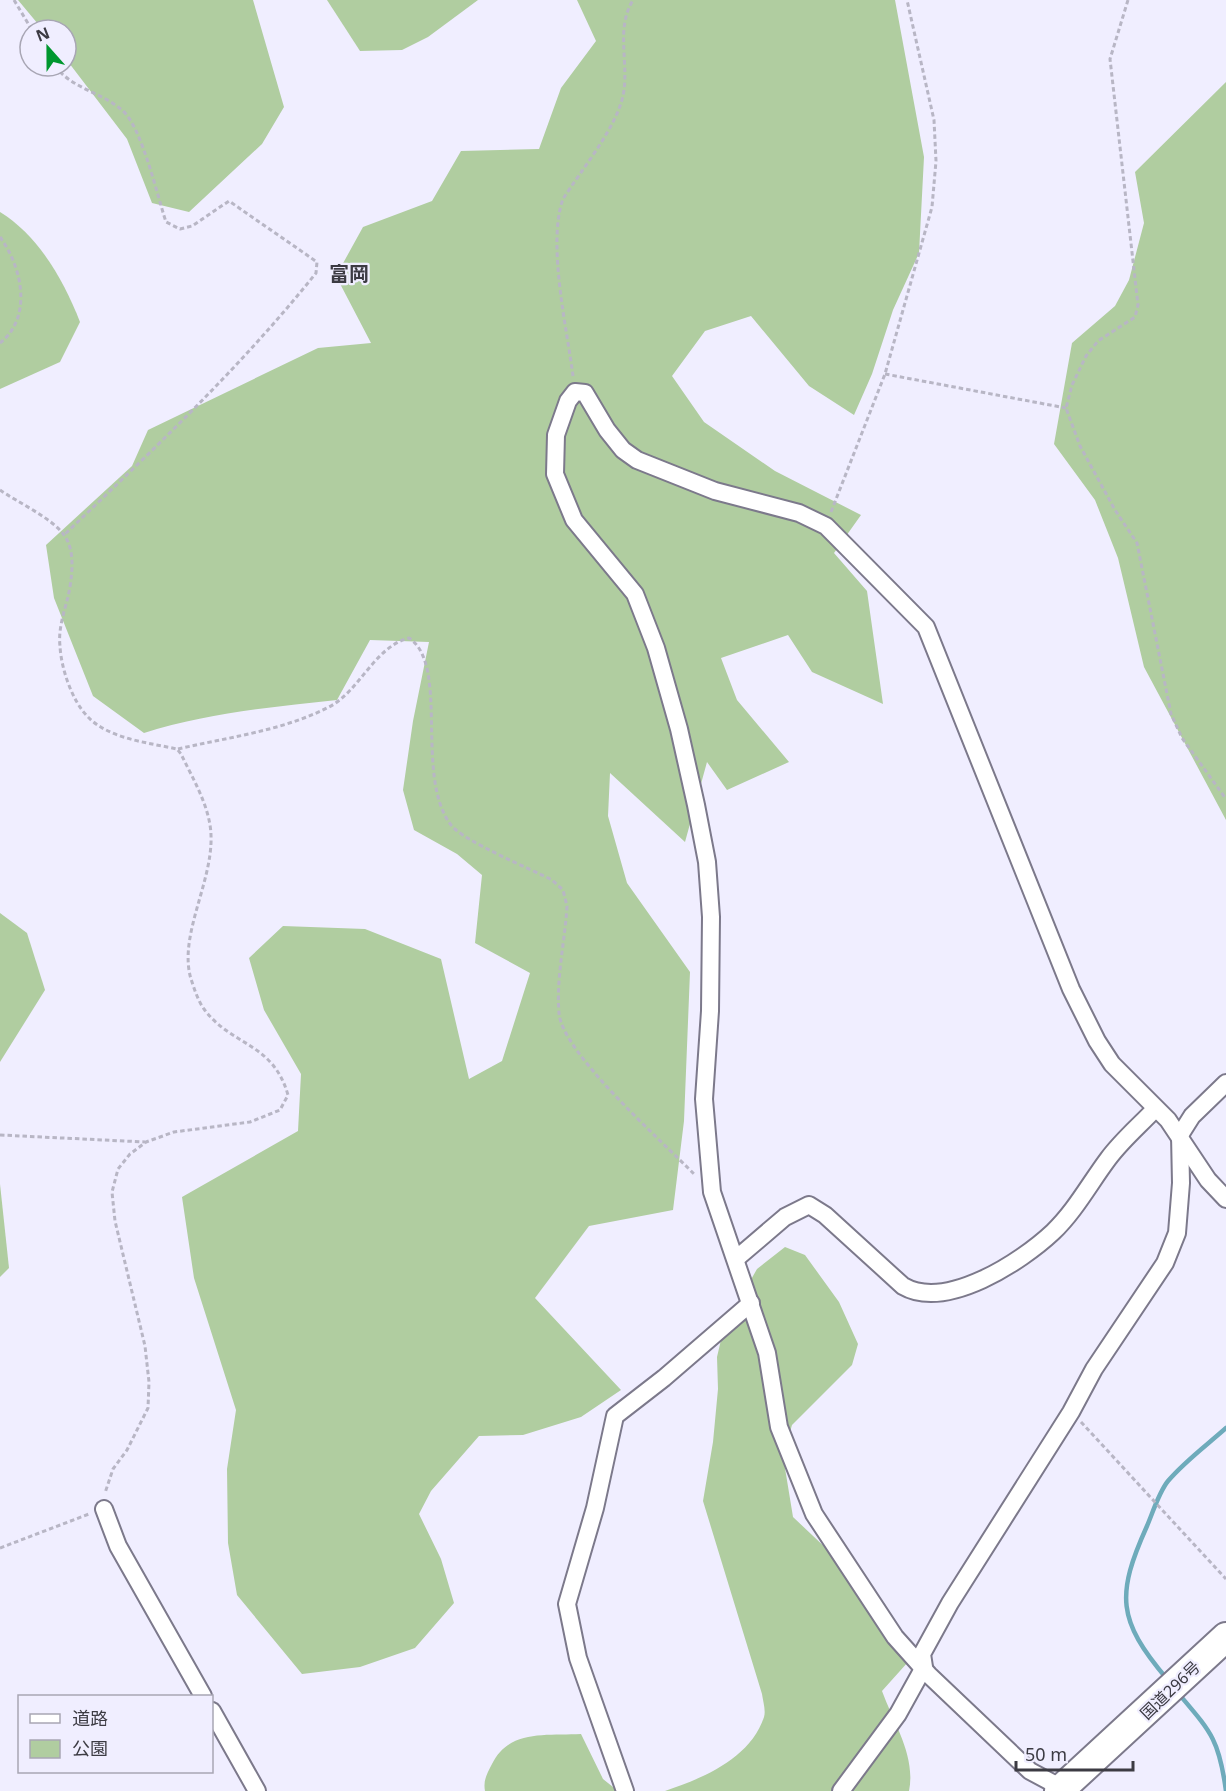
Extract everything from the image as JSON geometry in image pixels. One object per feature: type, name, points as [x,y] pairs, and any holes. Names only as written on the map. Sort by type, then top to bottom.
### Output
[{"type":"highway","name":"国道296号","points":[[1061,1789],[1226,1637]]},
{"type":"street","points":[[1061,1789],[1030,1771],[929,1675],[895,1637],[814,1514],[779,1426],[767,1353],[712,1192],[705,1099],[710,1011],[711,917],[706,862],[679,729],[656,648],[635,594],[574,520],[555,474],[556,435],[561,416],[575,392],[585,393],[607,430],[623,450],[637,460],[715,490],[799,513],[826,526],[926,627],[1071,989],[1097,1041],[1112,1064],[1180,1135],[1209,1180],[1226,1199]]},
{"type":"street","points":[[841,1791],[898,1714],[924,1667],[922,1654],[950,1602],[1071,1412],[1094,1369],[1165,1263],[1177,1233],[1181,1183],[1180,1135],[1192,1116],[1226,1083]]},
{"type":"street","points":[[736,1258],[785,1217],[809,1205],[825,1215],[903,1286],[915,1293],[950,1292],[1013,1263],[1055,1230],[1126,1137],[1155,1109]]},
{"type":"street","points":[[626,1791],[578,1658],[568,1619],[567,1604],[570,1587],[596,1508],[615,1416],[664,1378],[751,1303]]},
{"type":"street","points":[[104,1509],[118,1546],[202,1695]]},
{"type":"street","points":[[213,1713],[256,1791]]},
{"type":"path","points":[[14,0],[25,18]]},
{"type":"path","points":[[575,392],[558,257],[558,212],[563,200],[618,112],[624,91],[623,22],[633,0]]},
{"type":"path","points":[[826,526],[885,374],[932,207],[936,161],[934,120],[907,0]]},
{"type":"path","points":[[1128,0],[1110,59],[1138,305],[1135,317],[1098,341],[1086,356],[1072,385],[1066,408],[1080,446],[1115,510],[1137,543],[1171,714],[1182,738],[1226,799]]},
{"type":"path","points":[[64,78],[123,111],[135,125],[166,222],[180,229],[192,226],[229,201],[317,262],[316,273],[272,329],[220,385],[64,535]]},
{"type":"path","points":[[0,237],[20,281],[22,295],[20,312],[13,327],[0,343]]},
{"type":"path","points":[[885,374],[1066,408]]},
{"type":"path","points":[[0,490],[64,535],[71,558],[71,580],[59,645],[63,666],[74,695],[88,718],[106,729],[135,740],[177,749],[270,729],[330,706],[394,644],[409,638],[420,645],[429,669],[433,782],[437,802],[452,827],[552,880],[563,890],[567,906],[559,1012],[563,1031],[585,1062],[712,1192]]},
{"type":"path","points":[[0,1548],[104,1509],[106,1485],[112,1469],[127,1450],[148,1408],[149,1382],[145,1346],[115,1221],[112,1192],[118,1169],[130,1154],[146,1142],[174,1132],[250,1122],[280,1110],[288,1095],[280,1070],[262,1054],[219,1025],[202,1008],[191,978],[187,957],[210,864],[211,834],[207,809],[177,749]]},
{"type":"path","points":[[0,1135],[146,1142]]},
{"type":"path","points":[[1071,1412],[1226,1580]]},
{"type":"green space","points":[[18,0],[253,0],[284,107],[262,144],[189,212],[152,203],[127,139],[78,75],[78,18],[33,18]]},
{"type":"green space","points":[[327,0],[478,0],[428,37],[402,50],[360,51]]},
{"type":"green space","points":[[577,0],[895,0],[924,157],[919,253],[893,310],[872,374],[854,415],[809,386],[751,316],[705,331],[672,376],[704,422],[775,471],[861,515],[834,553],[867,591],[883,704],[812,672],[788,635],[721,658],[737,700],[789,762],[727,790],[707,762],[685,842],[610,773],[608,816],[627,883],[690,972],[684,1121],[673,1210],[589,1226],[535,1298],[621,1390],[581,1417],[523,1435],[479,1436],[431,1491],[419,1514],[441,1559],[454,1603],[415,1648],[360,1667],[302,1674],[237,1595],[228,1543],[227,1469],[236,1410],[194,1278],[182,1197],[298,1131],[301,1074],[264,1010],[249,958],[283,926],[365,929],[441,959],[469,1079],[502,1061],[530,973],[475,943],[482,875],[457,854],[414,830],[403,790],[413,721],[429,642],[370,640],[337,700],[264,708],[192,720],[144,733],[93,696],[54,598],[46,545],[132,466],[148,430],[318,348],[371,343],[336,276],[363,227],[432,201],[461,151],[539,149],[561,88],[596,41]]},
{"type":"green space","points":[[1226,82],[1226,820],[1144,667],[1118,558],[1095,500],[1054,444],[1072,343],[1115,306],[1129,280],[1144,223],[1135,172]]},
{"type":"green space","points":[[0,212],[27,234],[49,261],[80,322],[60,362],[0,389]]},
{"type":"green space","points":[[0,913],[27,933],[45,990],[0,1062]]},
{"type":"green space","points":[[0,1184],[9,1268],[0,1277]]},
{"type":"green space","points":[[785,1247],[805,1255],[839,1302],[858,1344],[852,1365],[792,1425],[783,1456],[793,1517],[885,1604],[908,1662],[882,1691],[907,1753],[909,1791],[665,1791],[695,1780],[724,1765],[748,1744],[764,1717],[762,1694],[703,1501],[713,1442],[718,1389],[717,1357],[724,1327],[757,1269]]},
{"type":"green space","points":[[581,1734],[603,1779],[618,1791],[485,1791],[485,1780],[492,1764],[508,1745],[518,1740],[542,1735]]},
{"type":"waterway","points":[[1167,1679],[1138,1640],[1131,1623],[1127,1606],[1130,1571],[1156,1502],[1168,1481],[1226,1428]]},
{"type":"waterway","points":[[1178,1693],[1212,1737],[1220,1759],[1226,1791]]},
{"type":"district","name":"富岡","points":[[349,274]]}]
